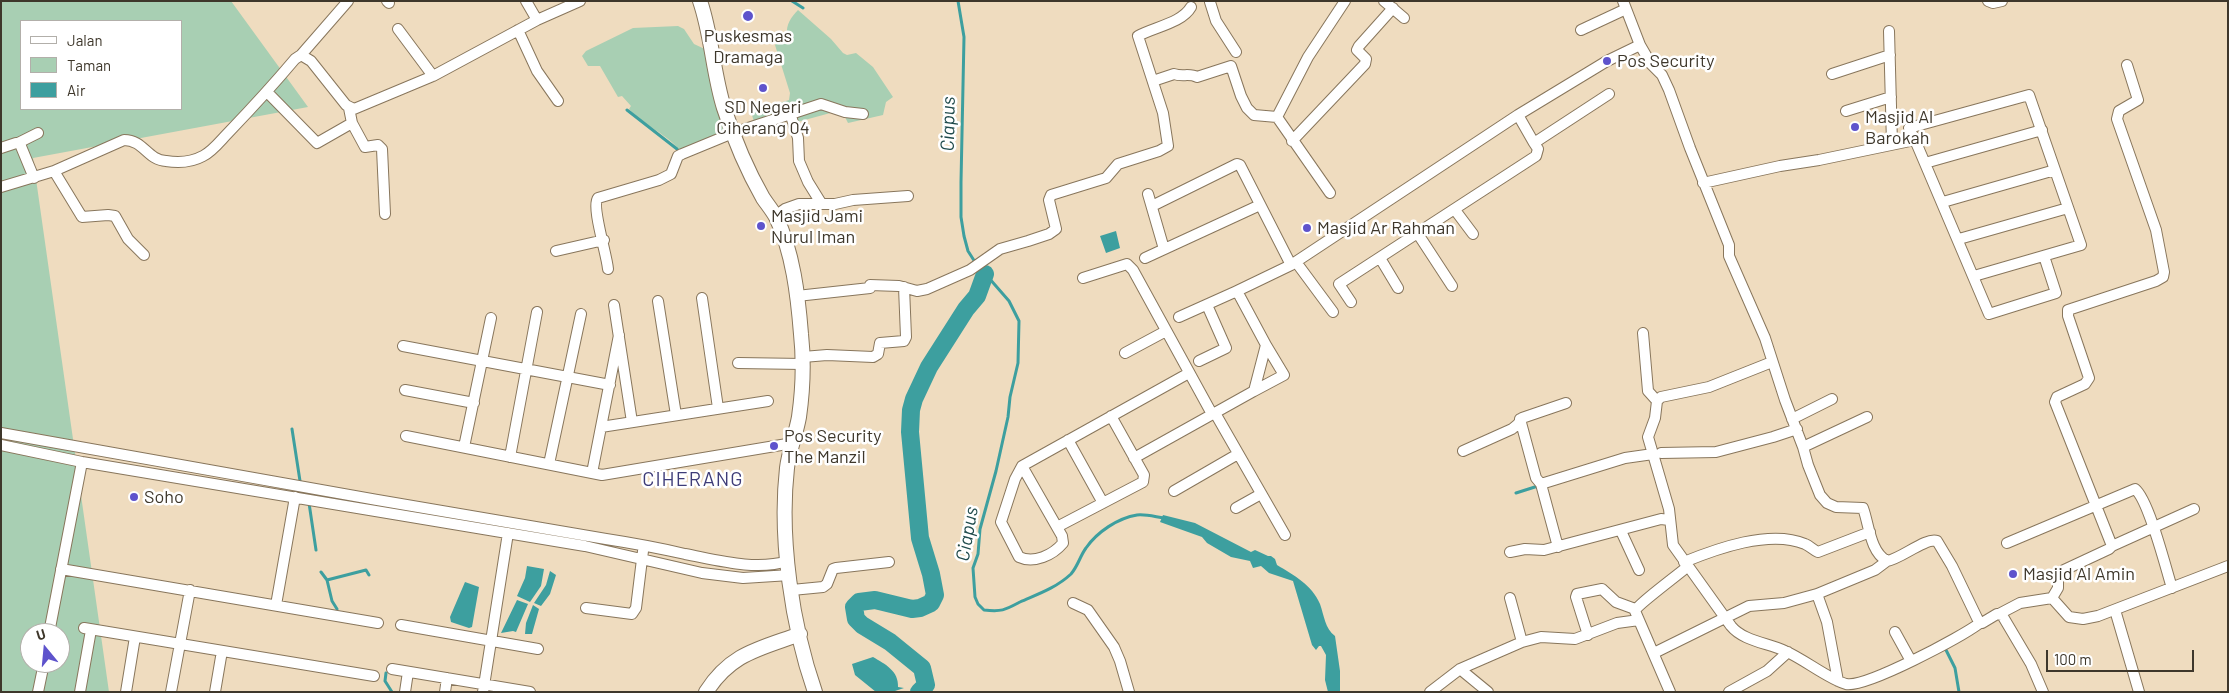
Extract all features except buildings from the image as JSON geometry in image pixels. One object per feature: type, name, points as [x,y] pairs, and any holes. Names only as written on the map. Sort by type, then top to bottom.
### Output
[{"type":"street","points":[[1,187],[54,171],[124,140],[130,140],[144,146],[150,157],[158,160],[182,162],[200,158],[211,151],[267,92],[348,1]]},
{"type":"street","points":[[526,1],[537,20]]},
{"type":"street","points":[[349,108],[356,108],[433,76],[537,20],[580,1]]},
{"type":"street","points":[[700,1],[707,27],[715,77],[733,133],[750,172],[775,216],[790,258],[797,296],[803,360],[802,395],[787,473],[785,526],[792,590],[800,634],[815,692]]},
{"type":"street","points":[[1277,117],[1305,63],[1345,1]]},
{"type":"street","points":[[1988,1],[1993,3],[2002,1]]},
{"type":"street","points":[[797,296],[870,288],[870,285],[927,290],[970,270],[1000,249],[1028,242],[1056,230],[1049,200],[1052,194],[1106,178],[1118,164],[1158,152],[1168,146],[1163,113],[1138,36],[1179,18],[1187,13],[1190,4],[1211,2],[1216,21],[1236,52]]},
{"type":"street","points":[[1292,141],[1365,64],[1366,59],[1357,50],[1388,5],[1404,18]]},
{"type":"street","points":[[1581,30],[1625,5],[1640,44],[1651,64],[1662,75],[1670,90],[1728,245],[1729,256],[1758,321],[1794,424],[1804,447],[1810,472],[1823,499],[1836,508],[1862,507],[1879,555],[1887,561]]},
{"type":"street","points":[[398,29],[433,76]]},
{"type":"street","points":[[518,30],[537,71],[558,101]]},
{"type":"street","points":[[1889,32],[1892,144]]},
{"type":"street","points":[[1179,317],[1294,263],[1518,115],[1640,44]]},
{"type":"street","points":[[301,55],[311,61],[349,108],[352,123],[365,147],[376,145],[382,149],[385,214]]},
{"type":"street","points":[[1832,74],[1890,55]]},
{"type":"street","points":[[1153,81],[1174,74],[1182,77],[1193,75],[1197,77],[1231,66],[1247,108],[1254,115],[1277,117]]},
{"type":"street","points":[[2112,546],[2055,402],[2057,397],[2085,384],[2089,378],[2068,316],[2068,310],[2163,277],[2164,272],[2156,230],[2117,120],[2119,110],[2138,100],[2127,66]]},
{"type":"street","points":[[267,92],[317,144],[352,123]]},
{"type":"street","points":[[1534,143],[1609,94]]},
{"type":"street","points":[[1892,132],[2030,95],[2081,245],[1974,276]]},
{"type":"street","points":[[1846,111],[1891,97]]},
{"type":"street","points":[[608,269],[604,240],[595,206],[598,198],[659,180],[671,174],[678,156],[733,133],[790,113],[826,104],[845,112],[863,114]]},
{"type":"street","points":[[790,113],[798,138],[800,161],[808,182],[821,203]]},
{"type":"street","points":[[1351,302],[1339,284],[1536,156],[1538,149],[1518,115]]},
{"type":"street","points":[[1277,117],[1330,193]]},
{"type":"street","points":[[1909,128],[1943,202],[1989,314],[2056,293],[2044,256]]},
{"type":"street","points":[[1925,163],[2042,130]]},
{"type":"street","points":[[1,148],[18,143],[38,133]]},
{"type":"street","points":[[1704,183],[1763,169],[1819,160],[1915,140]]},
{"type":"street","points":[[18,143],[34,178]]},
{"type":"street","points":[[1152,206],[1237,164],[1240,166],[1294,263],[1334,312]]},
{"type":"street","points":[[1943,202],[2056,170]]},
{"type":"street","points":[[54,171],[82,217],[115,216],[128,239],[144,256]]},
{"type":"street","points":[[1148,194],[1164,249]]},
{"type":"street","points":[[775,216],[785,209],[799,204],[835,204],[853,200],[908,196]]},
{"type":"street","points":[[1145,258],[1260,205]]},
{"type":"street","points":[[1958,239],[2068,208]]},
{"type":"street","points":[[1455,210],[1473,234]]},
{"type":"street","points":[[1418,234],[1452,286]]},
{"type":"street","points":[[556,251],[604,240]]},
{"type":"street","points":[[1380,258],[1398,288]]},
{"type":"street","points":[[1083,278],[1127,264],[1133,270],[1189,374],[1285,534]]},
{"type":"street","points":[[738,363],[803,360],[826,355],[873,357],[878,354],[880,343],[904,341],[906,337],[904,287]]},
{"type":"street","points":[[1134,458],[1284,375],[1237,291]]},
{"type":"street","points":[[702,298],[718,408]]},
{"type":"street","points":[[658,301],[676,415]]},
{"type":"street","points":[[614,305],[632,422]]},
{"type":"street","points":[[1199,361],[1226,348],[1207,305]]},
{"type":"street","points":[[510,456],[537,312]]},
{"type":"street","points":[[549,464],[581,314]]},
{"type":"street","points":[[464,447],[491,318]]},
{"type":"street","points":[[1125,353],[1166,331]]},
{"type":"street","points":[[1643,333],[1648,391],[1657,401]]},
{"type":"street","points":[[592,473],[619,335]]},
{"type":"street","points":[[1254,391],[1266,345]]},
{"type":"street","points":[[403,346],[610,386]]},
{"type":"street","points":[[1772,362],[1709,387],[1664,396],[1657,401],[1655,418],[1648,436],[1657,454],[1669,509],[1673,545],[1735,631],[1742,637],[1767,643],[1788,652],[1838,681],[1853,685],[1910,661],[2020,603],[2052,598],[2058,603],[2066,616],[2072,618],[2092,618],[2228,566]]},
{"type":"street","points":[[1022,466],[1058,527],[1063,543],[1057,550],[1041,558],[1024,560],[1019,557],[1001,522],[1015,479],[1022,466],[1189,374]]},
{"type":"street","points":[[406,390],[474,403]]},
{"type":"street","points":[[1541,484],[1625,458],[1657,454],[1716,452],[1773,438],[1832,398]]},
{"type":"street","points":[[601,426],[768,401]]},
{"type":"street","points":[[1463,451],[1512,429],[1518,424],[1520,419],[1566,403]]},
{"type":"street","points":[[1058,527],[1143,482],[1144,475],[1111,416]]},
{"type":"street","points":[[1804,447],[1867,417]]},
{"type":"street","points":[[1520,419],[1536,478],[1541,484],[1558,546]]},
{"type":"street","points":[[1,433],[316,491],[644,546],[720,561],[789,568]]},
{"type":"street","points":[[406,436],[602,475],[793,444]]},
{"type":"street","points":[[1068,440],[1103,503]]},
{"type":"street","points":[[1,445],[82,462],[641,557],[702,573],[743,578],[762,578],[789,568]]},
{"type":"street","points":[[1174,491],[1238,454]]},
{"type":"street","points":[[51,623],[82,462]]},
{"type":"street","points":[[2007,543],[2135,489],[2138,491],[2154,528],[2172,588]]},
{"type":"street","points":[[1236,508],[1261,494]]},
{"type":"street","points":[[276,605],[295,497]]},
{"type":"street","points":[[2052,598],[2058,588],[2058,576],[2064,570],[2194,509]]},
{"type":"street","points":[[1510,552],[1525,549],[1540,551],[1661,519],[1670,520]]},
{"type":"street","points":[[1621,530],[1639,570]]},
{"type":"street","points":[[1635,609],[1686,565],[1720,548],[1759,540],[1777,539],[1803,543],[1818,552],[1870,532]]},
{"type":"street","points":[[484,688],[508,533]]},
{"type":"street","points":[[1654,653],[1749,606],[1784,603],[1817,594],[1870,572],[1887,561],[1900,557],[1930,540],[1937,541],[1952,566],[1980,623]]},
{"type":"street","points":[[586,608],[632,614],[636,608],[641,557],[644,546]]},
{"type":"street","points":[[792,590],[823,587],[827,584],[833,569],[836,568],[890,562]]},
{"type":"street","points":[[762,578],[763,565]]},
{"type":"street","points":[[61,569],[378,623]]},
{"type":"street","points":[[1588,634],[1576,596],[1577,594],[1602,588],[1616,602],[1635,609],[1670,692]]},
{"type":"street","points":[[171,692],[190,590]]},
{"type":"street","points":[[1817,594],[1827,622],[1838,681]]},
{"type":"street","points":[[1510,598],[1522,642]]},
{"type":"street","points":[[1073,603],[1088,610],[1114,646],[1129,692]]},
{"type":"street","points":[[2115,610],[2139,692]]},
{"type":"street","points":[[1999,614],[2005,620],[2031,664],[2042,691]]},
{"type":"street","points":[[1430,692],[1460,669],[1522,642],[1541,637],[1570,639],[1617,623],[1639,620]]},
{"type":"street","points":[[401,625],[538,649]]},
{"type":"street","points":[[80,692],[87,629],[374,676]]},
{"type":"street","points":[[1895,632],[1910,661]]},
{"type":"street","points":[[706,692],[720,672],[732,661],[800,634]]},
{"type":"street","points":[[126,692],[135,637]]},
{"type":"street","points":[[215,692],[222,651]]},
{"type":"street","points":[[1729,692],[1767,671],[1788,652]]},
{"type":"street","points":[[392,669],[447,678],[484,688],[527,691]]},
{"type":"street","points":[[1460,669],[1488,692]]},
{"type":"street","points":[[405,692],[408,672]]},
{"type":"street","points":[[38,692],[42,673]]},
{"type":"street","points":[[445,692],[447,678]]},
{"type":"green space","points":[[1,1],[231,1],[308,107],[33,158],[109,692],[1,692]]},
{"type":"green space","points":[[798,10],[831,39],[843,53],[847,55],[856,53],[873,67],[893,97],[886,102],[883,115],[848,123],[844,115],[834,112],[790,124],[789,118],[756,128],[751,112],[789,100],[790,93],[775,45],[787,34],[789,21]]},
{"type":"green space","points":[[678,26],[684,29],[694,44],[709,51],[728,133],[681,152],[670,140],[635,115],[629,109],[631,106],[622,96],[618,97],[600,66],[588,66],[582,56],[586,51],[633,28]]},
{"type":"water","points":[[1116,231],[1120,248],[1106,253],[1100,236]]},
{"type":"water","points":[[1163,515],[1195,523],[1251,552],[1255,550],[1271,556],[1275,559],[1277,565],[1296,577],[1312,591],[1320,604],[1327,626],[1335,636],[1340,671],[1340,692],[1328,692],[1325,680],[1326,655],[1321,646],[1316,650],[1312,645],[1293,581],[1269,573],[1261,566],[1253,568],[1250,561],[1231,557],[1207,543],[1202,537],[1160,522]]},
{"type":"water","points":[[527,566],[544,569],[541,586],[530,602],[517,596],[525,578]]},
{"type":"water","points":[[550,571],[556,575],[550,594],[541,606],[534,603],[546,585]]},
{"type":"water","points":[[465,582],[479,587],[472,627],[469,628],[451,622],[450,617]]},
{"type":"water","points":[[517,600],[528,604],[516,632],[501,633]]},
{"type":"water","points":[[533,605],[539,609],[532,634],[525,634],[526,623]]},
{"type":"water","points":[[873,657],[894,672],[898,681],[898,687],[904,688],[892,692],[876,692],[855,675],[852,664]]},
{"type":"waterway","points":[[792,1],[803,8]]},
{"type":"waterway","name":"Ciapus","points":[[958,1],[964,37],[961,182],[961,217],[964,236],[968,251],[975,262],[1009,301],[1019,321],[1018,363],[1010,397],[1008,417],[980,529],[978,554],[973,568],[975,597],[978,604],[984,610],[1007,609],[1053,587],[1071,574],[1091,542],[1108,527],[1123,519],[1137,515],[1164,518]]},
{"type":"waterway","points":[[627,110],[677,149]]},
{"type":"waterway","points":[[919,692],[926,685],[922,668],[890,642],[862,625],[856,619],[854,607],[859,602],[875,600],[912,609],[920,608],[931,603],[935,595],[920,538],[910,432],[911,410],[929,367],[966,309],[977,296],[985,274]]},
{"type":"waterway","points":[[292,429],[300,481]]},
{"type":"waterway","points":[[1516,493],[1538,486]]},
{"type":"waterway","points":[[309,503],[316,550]]},
{"type":"waterway","points":[[337,609],[332,601],[327,580],[366,570],[369,575]]},
{"type":"waterway","points":[[321,572],[327,580]]},
{"type":"waterway","points":[[1946,650],[1955,668],[1959,692]]},
{"type":"waterway","points":[[386,673],[385,681],[392,692]]},
{"type":"place","name":"Puskesmas Dramaga","points":[[748,16]]},
{"type":"place","name":"Pos Security","points":[[1607,61]]},
{"type":"place","name":"SD Negeri Ciherang 04","points":[[763,88]]},
{"type":"place","name":"Masjid Al Barokah","points":[[1855,127]]},
{"type":"place","name":"Masjid Jami Nurul Iman","points":[[761,226]]},
{"type":"place","name":"Masjid Ar Rahman","points":[[1307,228]]},
{"type":"place","name":"Pos Security The Manzil","points":[[774,446]]},
{"type":"place","name":"Soho","points":[[134,497]]},
{"type":"place","name":"Masjid Al Amin","points":[[2013,574]]},
{"type":"district","name":"CIHERANG","points":[[693,479]]}]
